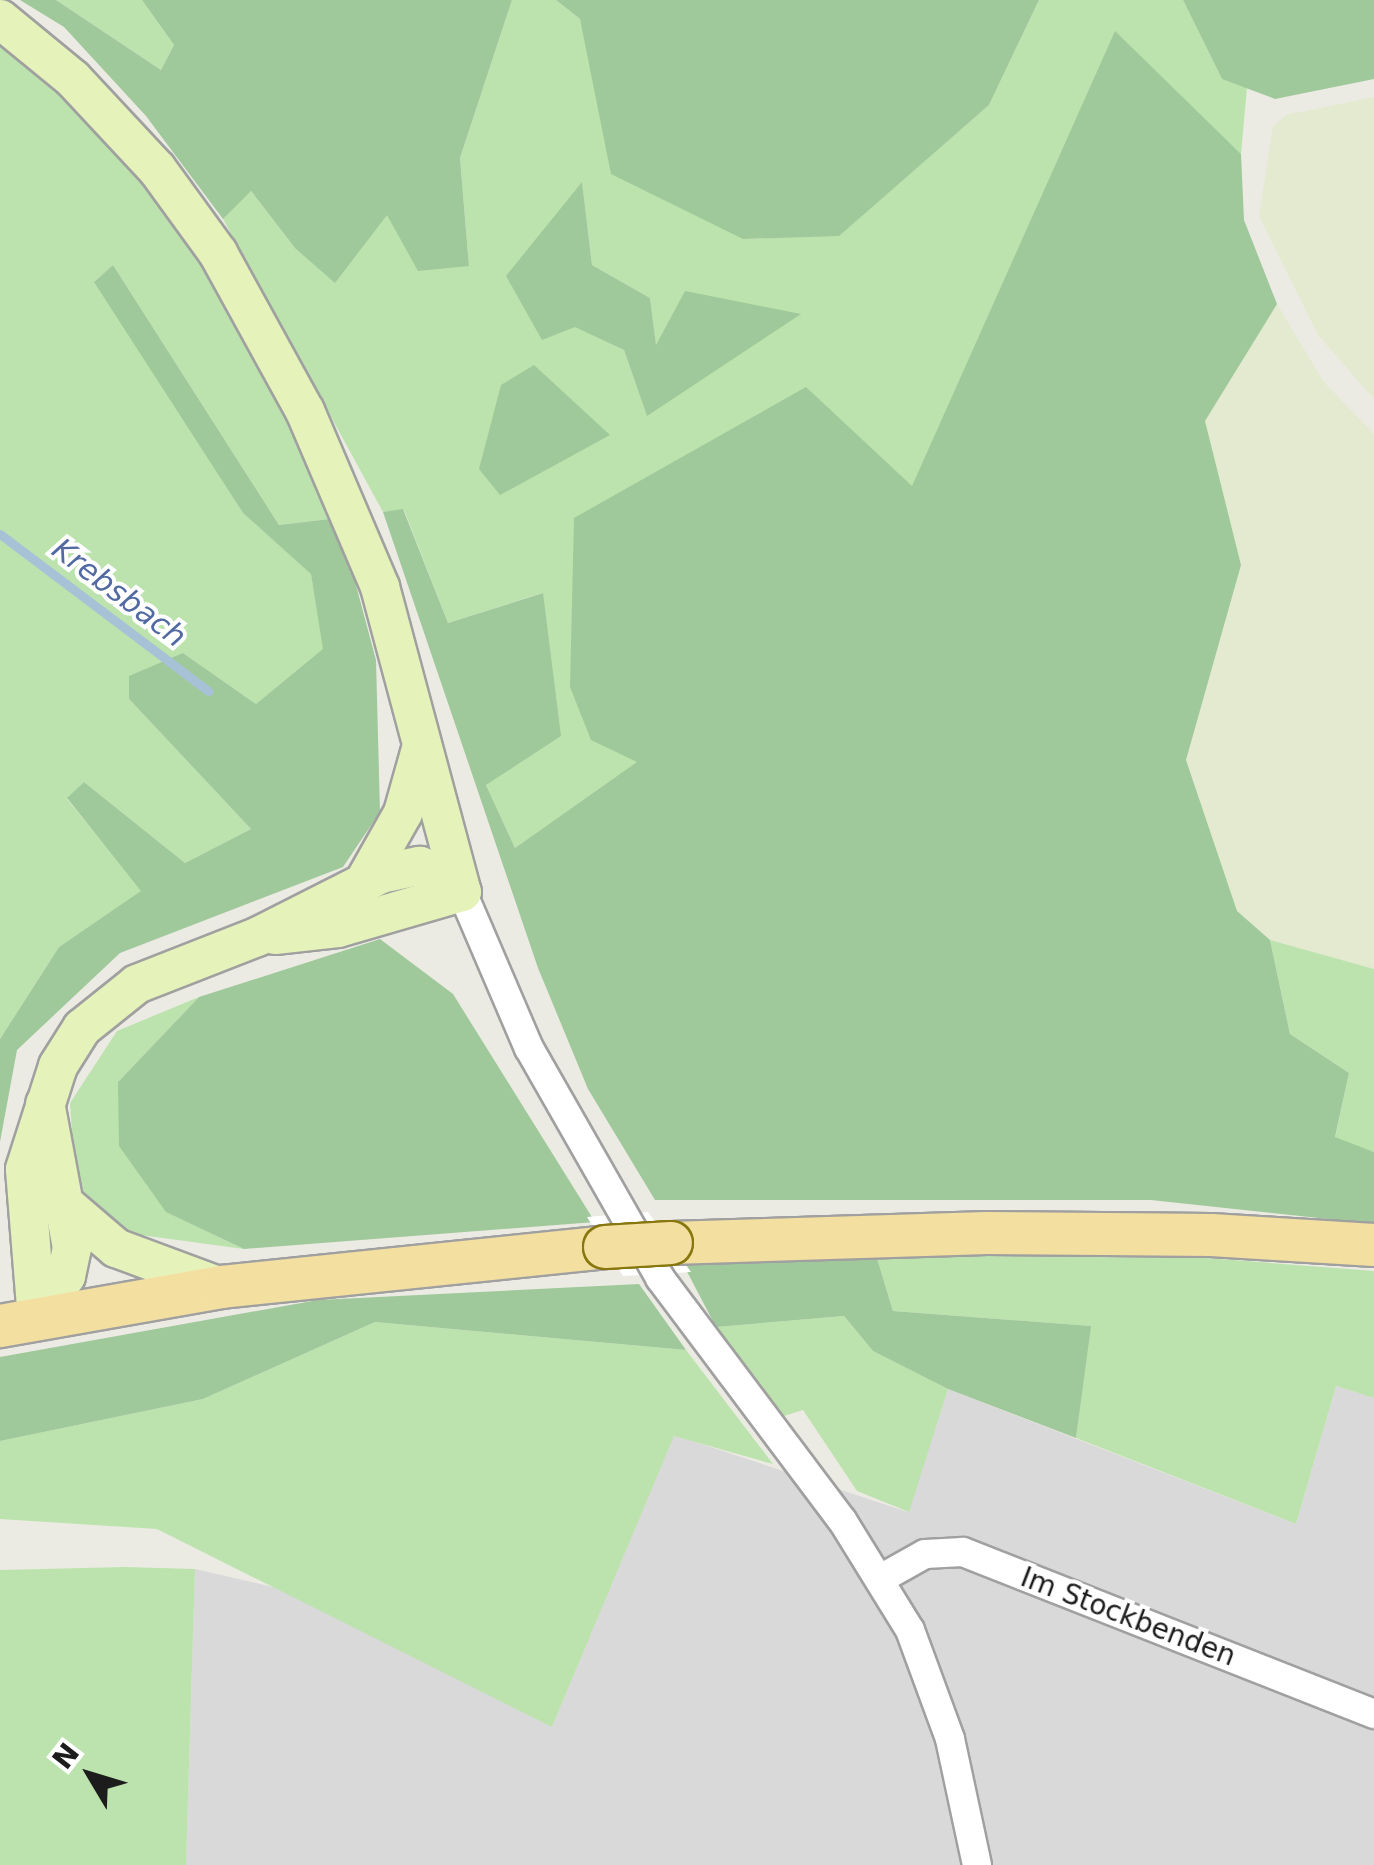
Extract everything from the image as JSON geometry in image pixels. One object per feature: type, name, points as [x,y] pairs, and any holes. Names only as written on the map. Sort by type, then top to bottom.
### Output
[{"type":"main road","points":[[0,19],[116,121],[218,253],[350,505],[422,742],[462,892]]},
{"type":"main road","points":[[364,882],[403,813],[422,742]]},
{"type":"main road","points":[[19,1323],[25,1169],[66,1049],[118,996],[159,973],[256,937],[364,882],[420,866],[462,892]]},
{"type":"main road","points":[[256,937],[338,928],[462,892]]},
{"type":"main road","points":[[19,1323],[70,1263],[68,1206],[45,1104]]},
{"type":"main road","points":[[68,1206],[116,1248],[221,1288]]},
{"type":"main road","points":[[19,1323],[221,1288],[605,1246],[1006,1233],[1374,1245]]},
{"type":"street","points":[[462,892],[528,1048],[616,1205],[707,1348],[812,1478],[882,1578],[910,1630],[950,1739],[976,1865]]},
{"type":"street","name":"Im Stockbenden","points":[[882,1578],[925,1554],[963,1552],[1374,1714]]},
{"type":"shaded area","points":[[1336,1386],[1374,1398],[1374,1865],[186,1865],[195,1569],[286,1590],[552,1727],[674,1435],[908,1512],[948,1389],[1296,1524]]},
{"type":"green space","points":[[20,0],[56,0],[161,70],[174,45],[142,0],[512,0],[460,158],[469,266],[418,271],[387,215],[335,283],[295,248],[251,191],[223,219],[146,116],[64,27]]},
{"type":"green space","points":[[56,0],[142,0],[174,45],[161,70]]},
{"type":"green space","points":[[512,0],[556,0],[580,19],[594,68],[743,239],[839,235],[989,105],[1039,0],[1183,0],[1222,79],[1247,87],[1241,154],[1115,32],[912,487],[638,762],[515,848],[486,785],[542,593],[448,623],[404,510],[383,512],[223,219],[250,190],[295,248],[387,214],[469,266],[460,158]],"holes":[[[582,183],[592,265],[650,298],[656,347],[647,415],[624,350],[575,326]]]},
{"type":"green space","points":[[556,0],[1039,0],[989,105],[839,236],[743,239],[611,174],[580,19]]},
{"type":"green space","points":[[1183,0],[1374,0],[1374,79],[1275,99],[1222,79]]},
{"type":"green space","points":[[1115,31],[1241,154],[1244,220],[1277,304],[1205,421],[1241,565],[1186,760],[1237,911],[1270,940],[1290,1034],[1349,1073],[1335,1137],[1374,1152],[1374,1224],[1151,1200],[655,1200],[588,1089],[538,968],[383,512],[403,509],[448,623],[543,593],[561,736],[486,785],[515,848],[637,762],[591,740],[570,687],[574,518],[806,387],[912,486]]},
{"type":"green space","points":[[0,37],[64,84],[179,214],[338,518],[279,525],[113,265],[95,281],[243,513],[311,573],[324,649],[256,704],[183,653],[129,699],[251,829],[185,863],[84,782],[67,799],[142,891],[59,947],[0,1039]]},
{"type":"green space","points":[[1374,97],[1374,399],[1318,335],[1259,216],[1273,127],[1286,115]]},
{"type":"green space","points":[[582,182],[592,265],[650,298],[656,345],[685,291],[801,314],[647,416],[624,350],[575,327],[542,340],[506,276]]},
{"type":"green space","points":[[113,265],[279,525],[338,518],[376,660],[380,812],[343,867],[120,953],[17,1050],[0,1142],[0,1039],[59,947],[141,891],[67,798],[84,782],[185,863],[251,829],[129,699],[129,676],[183,653],[256,704],[323,649],[311,574],[243,513],[94,282]]},
{"type":"green space","points":[[1277,304],[1323,381],[1374,434],[1374,969],[1270,940],[1237,911],[1186,760],[1241,565],[1204,421]]},
{"type":"green space","points":[[534,365],[610,435],[500,495],[479,469],[501,385]]},
{"type":"green space","points":[[380,939],[453,994],[595,1222],[244,1249],[166,1212],[119,1146],[118,1082],[199,997]]},
{"type":"green space","points":[[1270,940],[1374,969],[1374,1152],[1335,1138],[1349,1073],[1290,1034]]},
{"type":"green space","points":[[199,997],[118,1082],[167,1212],[244,1249],[133,1234],[76,1192],[70,1103],[117,1031]]},
{"type":"green space","points":[[876,1255],[1206,1258],[1374,1271],[1374,1398],[1336,1386],[1296,1524],[1076,1438],[1090,1326],[893,1311]]},
{"type":"green space","points":[[876,1255],[893,1311],[1091,1326],[1076,1438],[948,1389],[873,1351],[844,1316],[716,1327],[683,1264]]},
{"type":"green space","points":[[639,1284],[686,1350],[375,1322],[203,1399],[0,1441],[0,1357],[318,1300]]},
{"type":"green space","points":[[844,1316],[873,1351],[948,1389],[909,1512],[857,1491],[803,1410],[784,1416],[716,1327]]},
{"type":"green space","points":[[375,1322],[686,1350],[773,1464],[674,1436],[552,1727],[157,1529],[0,1519],[0,1441],[203,1399]]},
{"type":"green space","points":[[195,1569],[186,1865],[0,1865],[0,1570]]},
{"type":"pier","points":[[648,1212],[691,1272],[623,1276],[587,1217]]},
{"type":"waterway","name":"Krebsbach","points":[[0,534],[208,691]]}]
